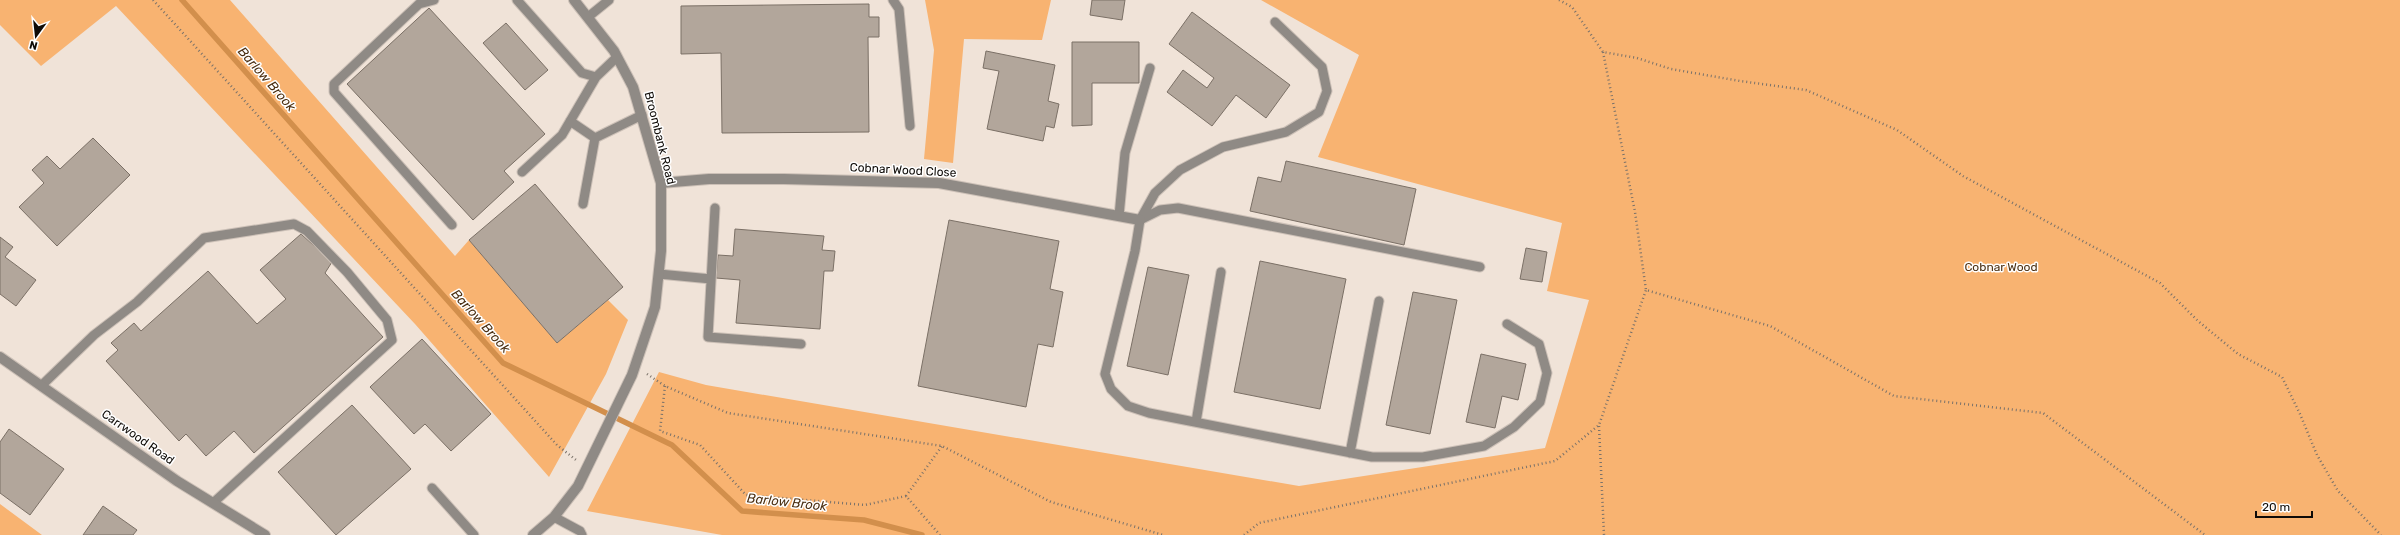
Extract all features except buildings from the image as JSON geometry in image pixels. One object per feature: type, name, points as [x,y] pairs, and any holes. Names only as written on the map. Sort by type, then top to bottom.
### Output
[{"type":"street","name":"Broombank Road","points":[[554,518],[578,486],[597,450],[633,371],[655,307],[661,251],[661,183],[633,87],[617,57],[588,16],[574,0]]},
{"type":"street","name":"Cobnar Wood Close","points":[[661,183],[709,179],[777,179],[939,183],[1140,220]]},
{"type":"street","name":"Carrwood Road","points":[[0,357],[213,503],[265,535]]},
{"type":"street","points":[[532,535],[554,518]]},
{"type":"lane","points":[[434,0],[419,4],[334,84],[334,92],[452,225]]},
{"type":"lane","points":[[517,0],[582,73],[596,77]]},
{"type":"lane","points":[[588,16],[609,0]]},
{"type":"lane","points":[[893,0],[899,9],[910,126]]},
{"type":"lane","points":[[1276,22],[1322,67],[1327,91],[1319,112],[1286,132],[1223,147],[1180,170],[1155,193],[1140,220],[1135,251],[1106,374],[1111,389],[1128,406],[1149,413],[1372,457],[1423,457],[1484,446],[1514,427],[1540,402],[1547,373],[1539,344],[1507,324]]},
{"type":"lane","points":[[522,172],[562,135],[596,77],[617,57]]},
{"type":"lane","points":[[1119,216],[1125,153],[1150,68]]},
{"type":"lane","points":[[595,138],[642,115]]},
{"type":"lane","points":[[570,121],[595,138]]},
{"type":"lane","points":[[584,204],[595,138]]},
{"type":"lane","points":[[716,208],[708,337],[801,344]]},
{"type":"lane","points":[[1140,220],[1160,210],[1178,208],[1480,267]]},
{"type":"lane","points":[[41,386],[94,335],[137,302],[204,238],[294,224],[308,231],[347,272],[387,320],[392,340],[213,503]]},
{"type":"lane","points":[[1196,422],[1221,272]]},
{"type":"lane","points":[[659,274],[711,279]]},
{"type":"lane","points":[[1350,453],[1379,301]]},
{"type":"lane","points":[[432,488],[474,535]]},
{"type":"lane","points":[[554,518],[583,534]]},
{"type":"path","points":[[153,0],[557,446],[587,469]]},
{"type":"path","points":[[1559,0],[1572,7],[1603,52],[1635,212],[1646,290],[1770,326],[1894,396],[2042,413],[2205,535]]},
{"type":"path","points":[[1603,52],[1637,58],[1679,70],[1806,90],[1897,130],[1963,176],[2160,283],[2198,321],[2238,354],[2282,377],[2300,414],[2317,455],[2338,491],[2381,535]]},
{"type":"path","points":[[633,371],[728,412],[942,446],[1051,502],[1163,535]]},
{"type":"path","points":[[665,386],[660,431],[700,445],[746,495],[865,505],[906,496],[942,446]]},
{"type":"path","points":[[1599,425],[1604,535]]},
{"type":"path","points":[[906,496],[940,535]]},
{"type":"green space","points":[[0,0],[230,0],[455,256],[469,240],[557,343],[608,300],[628,320],[606,374],[549,477],[415,324],[116,6],[41,66],[0,25]]},
{"type":"green space","points":[[925,0],[1051,0],[1042,40],[964,39],[953,163],[924,159],[934,50]]},
{"type":"green space","name":"Cobnar Wood","points":[[1261,0],[2400,0],[2400,535],[722,535],[587,511],[659,372],[706,385],[1299,486],[1545,448],[1589,300],[1547,291],[1562,223],[1318,157],[1359,55]]},
{"type":"green space","points":[[0,504],[42,535],[0,535]]},
{"type":"waterway","name":"Barlow Brook","points":[[182,0],[503,363],[672,445],[742,511],[864,520],[922,535]]}]
